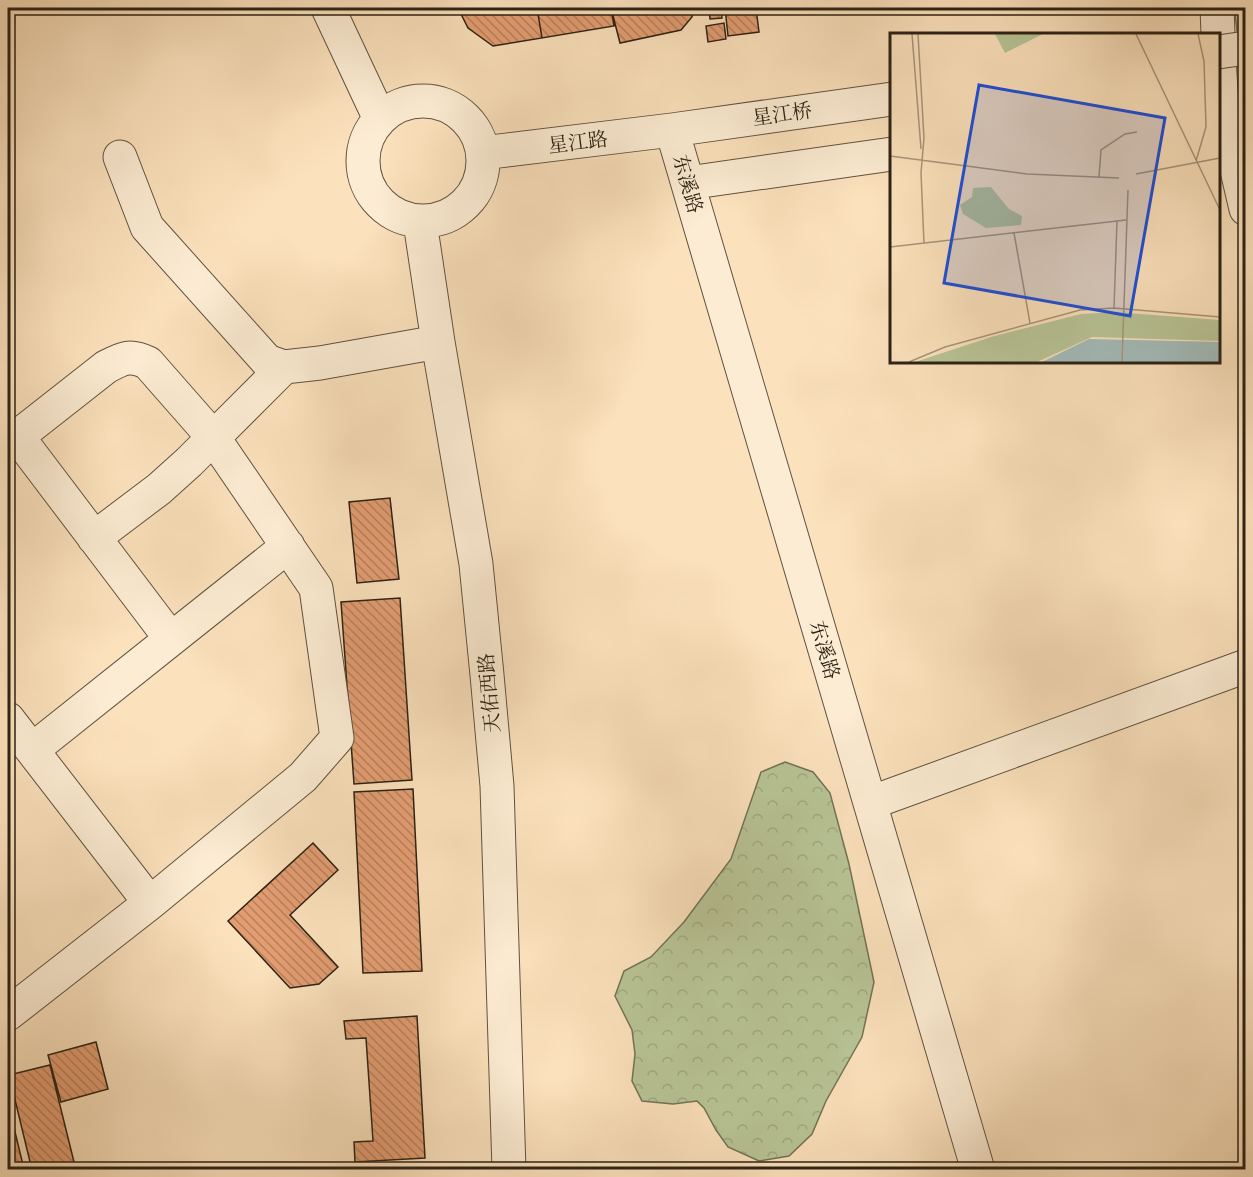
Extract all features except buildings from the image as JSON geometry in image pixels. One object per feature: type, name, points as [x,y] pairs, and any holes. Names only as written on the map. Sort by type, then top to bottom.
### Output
[{"type":"street","points":[[328,8],[380,119]]},
{"type":"street","points":[[1216,8],[1218,33]]},
{"type":"street","points":[[1220,52],[1245,48]]},
{"type":"street","name":"星江桥","points":[[672,130],[890,99]]},
{"type":"street","points":[[433,101],[451,108],[466,119],[478,135],[483,153],[483,171],[478,188],[467,202],[454,213],[438,220],[420,222],[403,218],[388,210],[376,198],[367,183],[363,166],[370,133],[380,119],[396,108],[414,102],[433,101]]},
{"type":"street","points":[[1220,106],[1245,209]]},
{"type":"street","name":"星江路","points":[[483,153],[672,130]]},
{"type":"street","name":"东溪路","points":[[672,130],[978,1170]]},
{"type":"street","points":[[688,183],[890,154]]},
{"type":"street","points":[[120,157],[147,227],[267,361],[284,367],[320,363],[438,342]]},
{"type":"street","name":"天佑西路","points":[[420,222],[476,564],[497,786],[509,1170]]},
{"type":"street","points":[[8,1014],[150,903],[303,777],[337,738],[316,588],[213,437],[148,363],[136,357],[121,360],[106,367],[13,441],[94,538],[171,639]]},
{"type":"street","points":[[94,538],[159,489],[189,462],[284,367]]},
{"type":"street","points":[[32,750],[288,546]]},
{"type":"street","points":[[870,803],[1245,666]]},
{"type":"street","points":[[8,719],[150,903]]},
{"type":"green space","points":[[1235,8],[1245,8],[1245,93],[1235,14]]},
{"type":"green space","points":[[785,762],[813,772],[830,793],[849,864],[874,982],[862,1037],[826,1101],[812,1134],[789,1156],[759,1161],[728,1147],[704,1108],[697,1101],[673,1104],[642,1101],[632,1081],[635,1054],[632,1030],[615,996],[624,971],[651,957],[684,922],[731,859],[761,772]]}]
